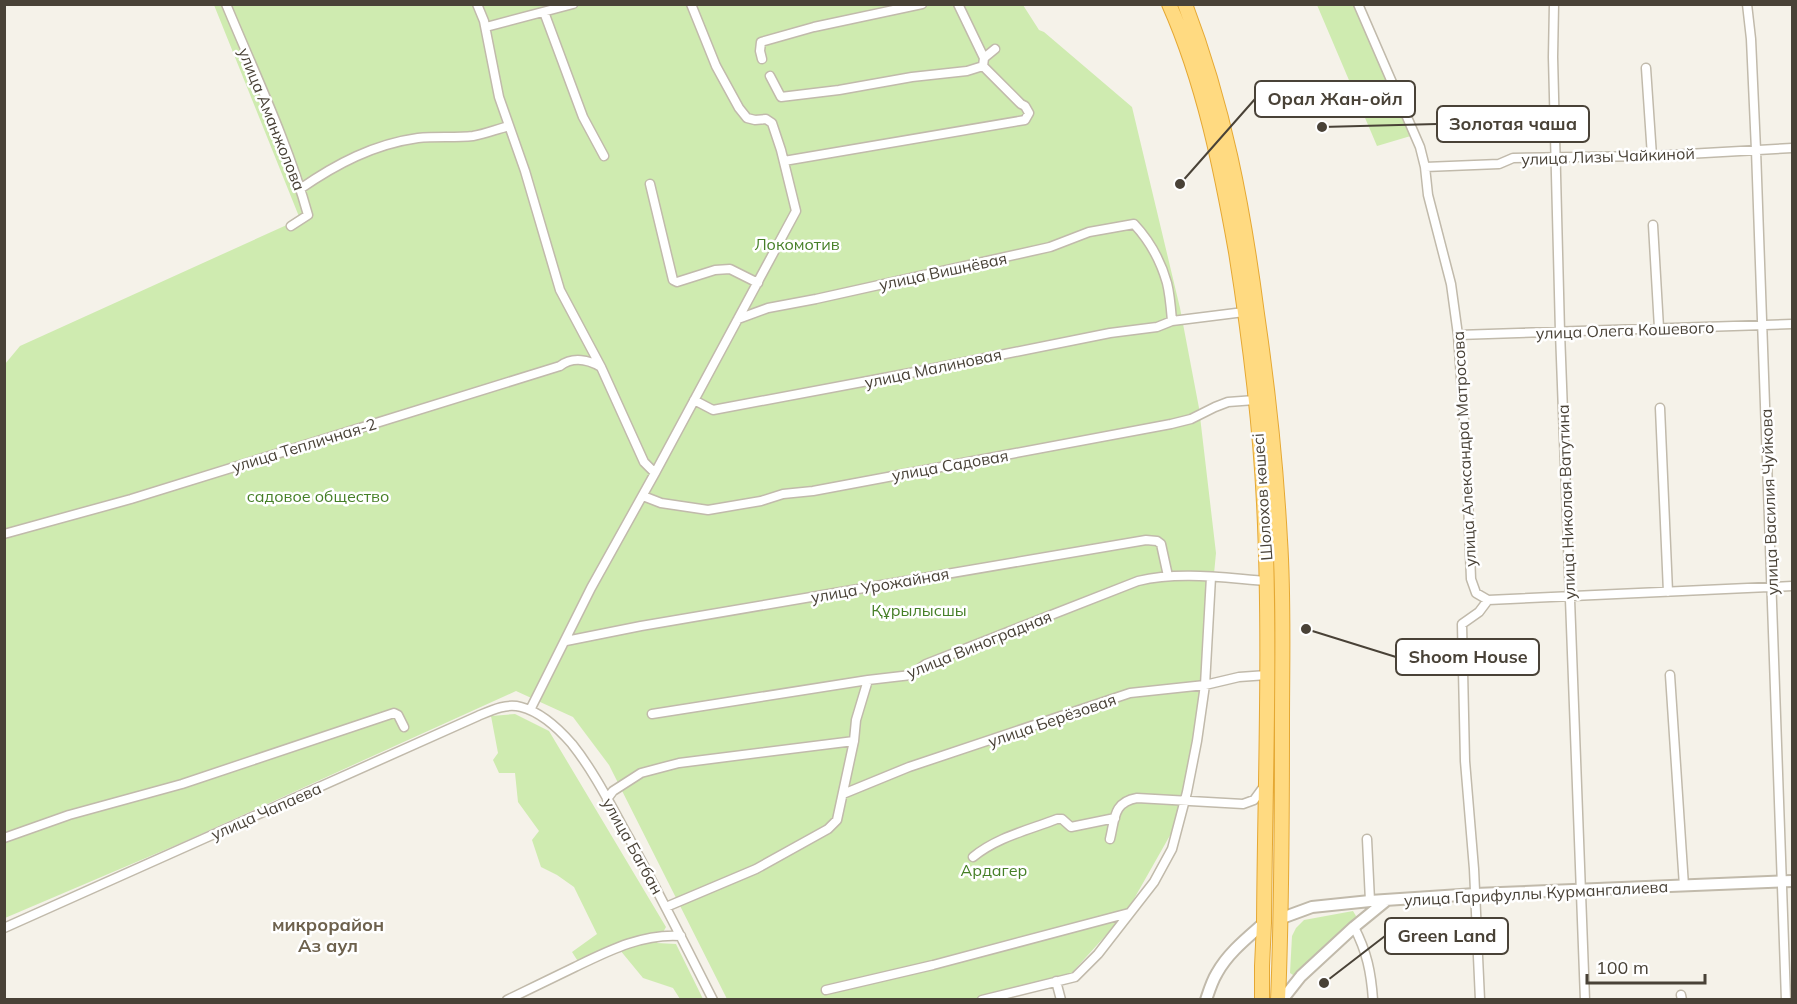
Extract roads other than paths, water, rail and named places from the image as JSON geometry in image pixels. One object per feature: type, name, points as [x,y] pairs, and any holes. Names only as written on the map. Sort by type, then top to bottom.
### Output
[{"type":"highway","name":"Шолохов көшесі","points":[[1169,4],[1192,63],[1211,128],[1225,192],[1255,400],[1264,501],[1267,581],[1268,675],[1262,999]]},
{"type":"highway","name":"Шолохов көшесі","points":[[1185,4],[1203,50],[1216,94],[1240,199],[1268,394],[1280,542],[1282,918],[1280,999]]},
{"type":"highway","points":[[1264,923],[1282,918]]},
{"type":"street","name":"улица Аманжолова","points":[[226,4],[276,123],[308,215],[291,226]]},
{"type":"street","points":[[477,4],[486,27],[499,98],[525,171],[560,290],[601,367],[644,462],[655,473]]},
{"type":"street","points":[[486,27],[573,4]]},
{"type":"street","points":[[531,710],[591,588],[796,211],[784,161],[771,123],[765,119],[747,118],[739,108],[716,66],[691,4]]},
{"type":"street","points":[[762,59],[761,42],[814,27],[922,4]]},
{"type":"street","points":[[784,161],[1025,120],[1029,113],[1025,106],[983,62],[958,4]]},
{"type":"street","name":"улица Александра Матросова","points":[[1358,4],[1420,147],[1428,195],[1451,284],[1458,335],[1472,579],[1476,593],[1488,600]]},
{"type":"street","name":"улица Николая Ватутина","points":[[1554,4],[1553,57],[1560,332],[1586,999]]},
{"type":"street","name":"улица Василия Чуйкова","points":[[1747,4],[1751,39],[1772,587],[1788,881],[1786,999]]},
{"type":"street","points":[[543,12],[582,117],[604,156]]},
{"type":"street","points":[[770,76],[781,97],[967,71],[983,62],[995,49]]},
{"type":"street","points":[[1646,68],[1652,156]]},
{"type":"street","points":[[300,189],[351,157],[379,147],[416,139],[474,136],[509,126]]},
{"type":"street","name":"улица Лизы Чайкиной","points":[[1425,167],[1499,164],[1513,158],[1652,156],[1792,148]]},
{"type":"street","points":[[650,184],[673,280],[677,282],[715,270],[730,269],[758,283]]},
{"type":"street","name":"улица Вишнёвая","points":[[738,320],[768,308],[1050,247],[1089,232],[1134,224],[1143,234],[1157,258],[1167,283],[1172,321]]},
{"type":"street","points":[[1653,225],[1659,328]]},
{"type":"street","name":"улица Малиновая","points":[[694,400],[713,410],[1110,333],[1157,327],[1172,321],[1244,312]]},
{"type":"street","name":"улица Олега Кошевого","points":[[1458,335],[1792,324]]},
{"type":"street","name":"улица Тепличная-2","points":[[4,534],[154,492],[560,366],[567,360],[590,361],[601,367]]},
{"type":"street","name":"улица Садовая","points":[[643,496],[661,502],[708,510],[760,501],[783,494],[813,491],[1171,424],[1191,419],[1228,402],[1255,400]]},
{"type":"street","points":[[1660,408],[1668,592]]},
{"type":"street","name":"улица Урожайная","points":[[566,641],[652,624],[1146,540],[1157,541],[1161,544],[1168,576]]},
{"type":"street","name":"улица Виноградная","points":[[652,714],[911,675],[926,664],[1138,581],[1160,575],[1267,581]]},
{"type":"street","points":[[982,999],[1075,977],[1098,954],[1154,882],[1172,849],[1185,801],[1197,741],[1205,685],[1212,577]]},
{"type":"street","points":[[1480,999],[1465,761],[1462,624],[1479,612],[1488,600],[1792,586]]},
{"type":"street","name":"улица Берёзовая","points":[[843,794],[909,767],[1130,693],[1205,685],[1239,676],[1268,675]]},
{"type":"street","points":[[1670,675],[1684,886]]},
{"type":"street","points":[[666,907],[756,869],[828,829],[837,820],[854,741],[856,720],[868,680]]},
{"type":"street","name":"улица Чапаева","points":[[4,928],[495,708],[520,706],[531,710]]},
{"type":"street","name":"улица Багбан","points":[[531,710],[552,723],[571,743],[588,767],[666,907],[713,999]]},
{"type":"street","points":[[4,838],[69,815],[182,784],[394,713],[398,715],[404,727]]},
{"type":"street","points":[[607,799],[613,791],[641,773],[679,763],[854,741]]},
{"type":"street","points":[[1110,839],[1117,810],[1121,803],[1128,800],[1137,798],[1243,804],[1254,800],[1265,785]]},
{"type":"street","points":[[973,856],[1001,840],[1057,819],[1062,819],[1071,827],[1115,818]]},
{"type":"street","points":[[1367,839],[1370,901]]},
{"type":"street","name":"улица Гарифуллы Курмангалиева","points":[[1282,918],[1312,908],[1370,901],[1475,894],[1788,881]]},
{"type":"street","points":[[1280,999],[1301,976],[1387,900]]},
{"type":"street","points":[[826,990],[933,965],[1129,913]]},
{"type":"street","points":[[1206,999],[1223,964],[1244,940],[1264,923]]},
{"type":"street","points":[[1354,927],[1371,973],[1373,999]]},
{"type":"street","points":[[507,999],[616,948],[641,939],[667,935],[681,936]]},
{"type":"street","points":[[1056,981],[1061,999]]},
{"type":"place","name":"Золотая чаша","points":[[1322,127]]},
{"type":"place","name":"Орал Жан-ойл","points":[[1180,184]]},
{"type":"place","name":"Shoom House","points":[[1306,629]]},
{"type":"place","name":"Green Land","points":[[1324,983]]},
{"type":"district","name":"микрорайон Аз аул","points":[[328,934]]},
{"type":"park label","name":"Локомотив","points":[[797,244]]},
{"type":"park label","name":"садовое общество","points":[[318,496]]},
{"type":"park label","name":"Құрылысшы","points":[[919,610]]},
{"type":"park label","name":"Ардагер","points":[[994,870]]}]
